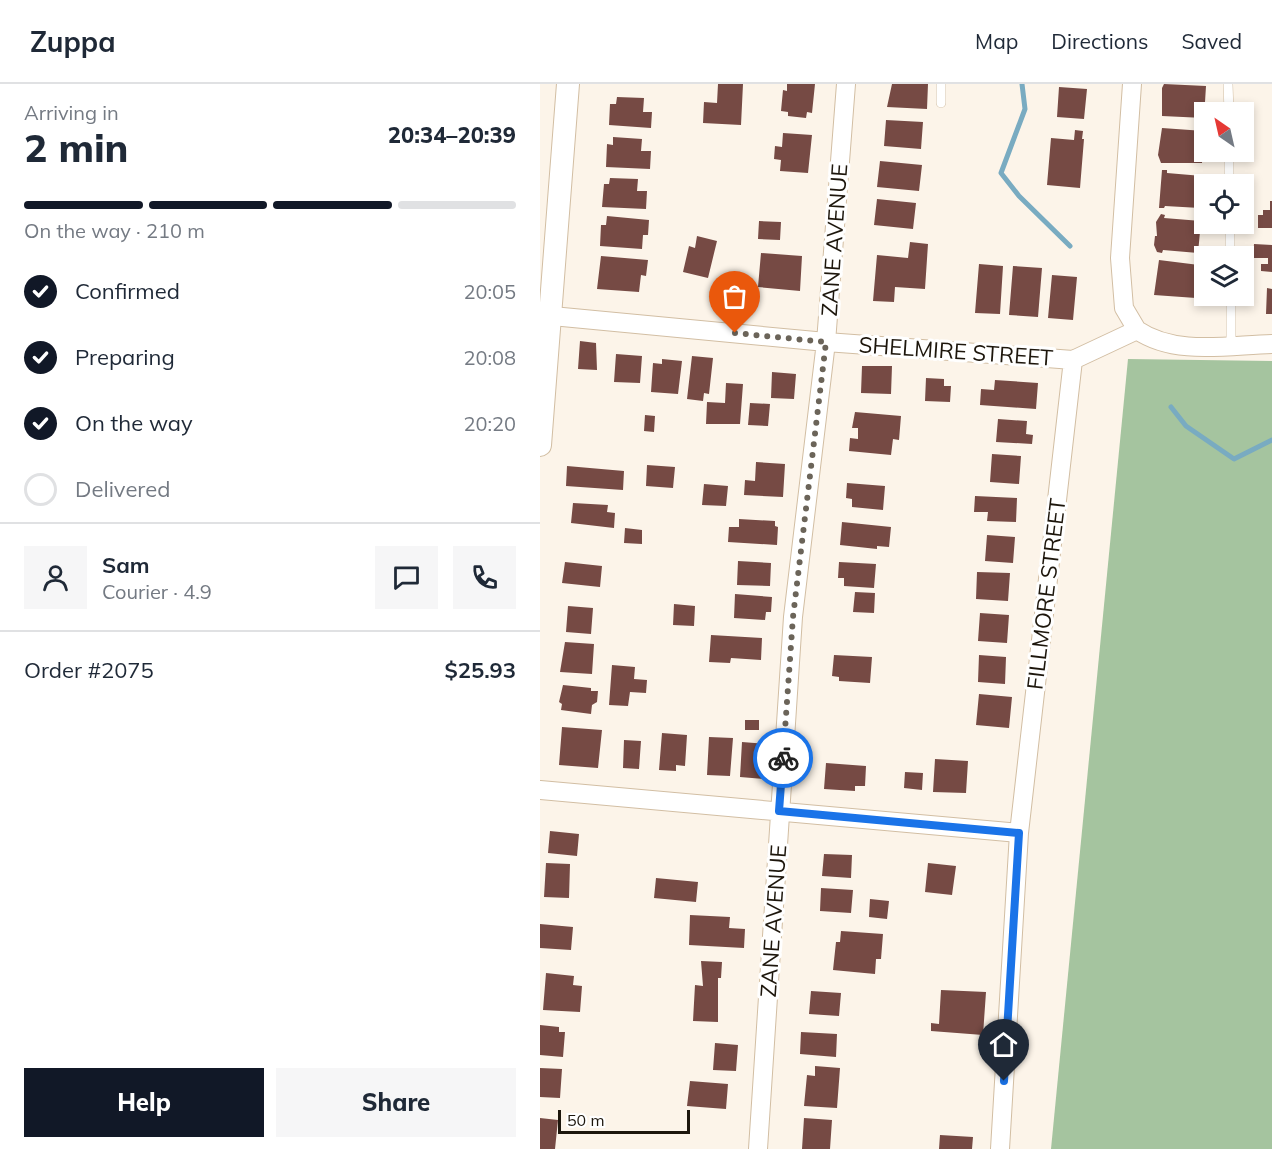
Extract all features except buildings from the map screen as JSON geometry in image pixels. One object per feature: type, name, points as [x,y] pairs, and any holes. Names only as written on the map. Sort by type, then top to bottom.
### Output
[{"type":"street","points":[[540,437],[552,316],[568,84]]},
{"type":"street","name":"ZANE AVENUE","points":[[758,1149],[793,617],[826,342],[846,84]]},
{"type":"street","points":[[1132,84],[1120,258],[1124,308],[1137,330],[1152,340],[1172,346],[1272,344]]},
{"type":"street","name":"SHELMIRE STREET","points":[[552,316],[826,342],[1073,360]]},
{"type":"street","points":[[1073,360],[1137,330]]},
{"type":"street","name":"FILLMORE STREET","points":[[1000,1149],[1019,833],[1073,360]]},
{"type":"street","points":[[540,790],[1019,833]]},
{"type":"lane","points":[[941,84],[941,103]]},
{"type":"lane","points":[[1228,84],[1229,102]]},
{"type":"lane","points":[[1231,306],[1231,345]]},
{"type":"green space","points":[[1128,359],[1272,361],[1272,1149],[1051,1149]]},
{"type":"waterway","points":[[1022,84],[1025,109],[1001,173],[1019,196],[1070,246]]},
{"type":"waterway","points":[[1171,407],[1186,426],[1234,459],[1272,440]]},
{"type":"way so far","points":[[735,333],[826,342],[793,617],[783,758]]},
{"type":"route","points":[[783,758],[779,811],[1019,833],[1004,1081]]}]
